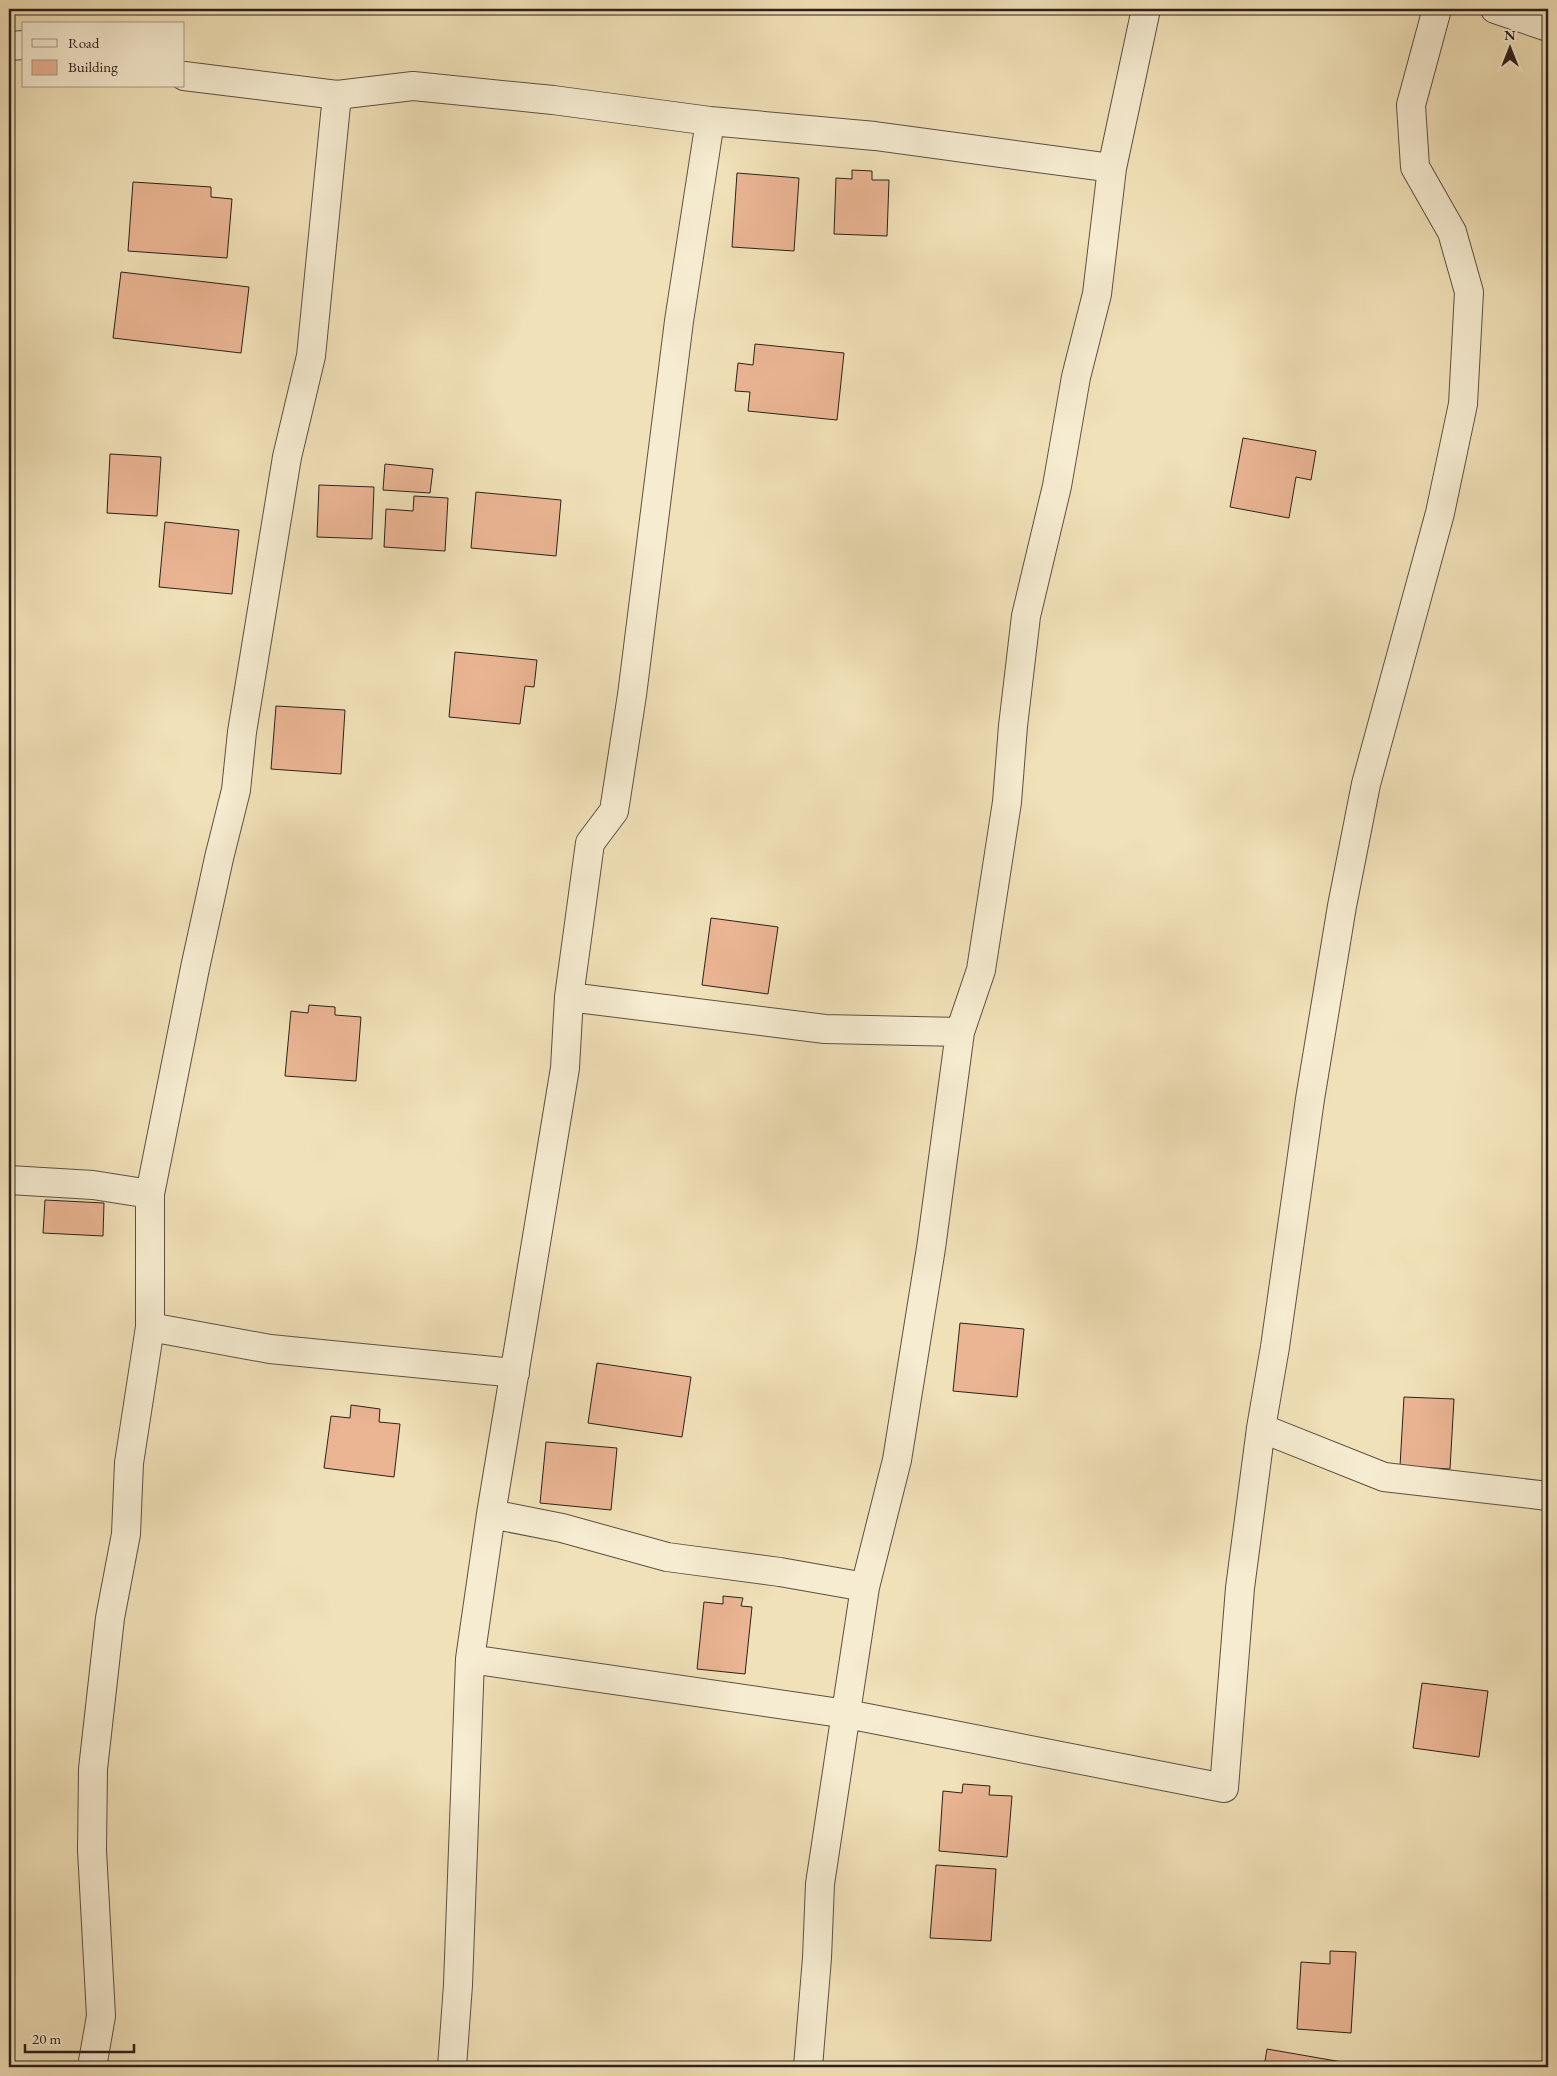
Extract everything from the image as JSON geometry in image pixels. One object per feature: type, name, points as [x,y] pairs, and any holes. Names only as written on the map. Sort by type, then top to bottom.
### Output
[{"type":"street","points":[[808,2067],[817,1958],[820,1884],[865,1587],[897,1460],[931,1248],[960,1032],[981,970],[1007,802],[1013,726],[1026,616],[1057,486],[1076,377],[1097,294],[1112,168],[1146,9]]},
{"type":"street","points":[[470,1658],[847,1714],[1224,1788],[1240,1588],[1261,1428],[1275,1347],[1310,1099],[1342,906],[1364,794],[1440,513],[1463,404],[1470,292],[1452,232],[1415,167],[1411,106],[1437,9]]},
{"type":"street","points":[[1495,9],[1548,27]]},
{"type":"street","points":[[9,46],[22,46]]},
{"type":"street","points":[[185,76],[337,95],[413,86],[553,100],[710,121],[875,136],[1112,168]]},
{"type":"street","points":[[92,2067],[101,2016],[92,1850],[93,1768],[110,1618],[126,1534],[129,1463],[150,1327],[150,1194],[197,959],[236,790],[242,732],[287,457],[311,356],[337,95]]},
{"type":"street","points":[[452,2067],[458,1985],[470,1658],[491,1514],[566,1068],[569,998],[590,843],[614,811],[632,695],[679,321],[710,121]]},
{"type":"street","points":[[569,998],[825,1029],[960,1032]]},
{"type":"street","points":[[9,1180],[93,1185],[150,1194]]},
{"type":"street","points":[[150,1327],[270,1349],[516,1373]]},
{"type":"street","points":[[1261,1428],[1384,1477],[1548,1496]]},
{"type":"street","points":[[491,1514],[562,1528],[667,1557],[780,1572],[865,1587]]},
{"type":"building","points":[[852,170],[872,171],[872,180],[889,180],[887,236],[834,234],[836,178],[852,179]]},
{"type":"building","points":[[737,173],[799,178],[794,251],[732,247]]},
{"type":"building","points":[[133,182],[211,187],[211,197],[232,199],[227,258],[128,251]]},
{"type":"building","points":[[121,272],[249,287],[241,353],[113,338]]},
{"type":"building","points":[[755,344],[844,353],[837,420],[748,411],[750,392],[735,391],[738,363],[753,365]]},
{"type":"building","points":[[1243,438],[1316,451],[1311,480],[1296,477],[1289,518],[1230,507]]},
{"type":"building","points":[[110,454],[161,457],[157,516],[107,513]]},
{"type":"building","points":[[385,464],[433,469],[430,493],[383,490]]},
{"type":"building","points":[[319,485],[374,487],[372,539],[317,537]]},
{"type":"building","points":[[476,492],[561,500],[556,556],[471,548]]},
{"type":"building","points":[[414,496],[448,498],[445,551],[384,547],[386,509],[413,511]]},
{"type":"building","points":[[165,522],[239,530],[232,594],[159,587]]},
{"type":"building","points":[[455,652],[537,660],[534,687],[525,686],[520,724],[449,717]]},
{"type":"building","points":[[276,706],[345,710],[341,774],[271,769]]},
{"type":"building","points":[[711,918],[778,927],[768,994],[702,985]]},
{"type":"building","points":[[309,1005],[335,1007],[335,1015],[361,1017],[356,1081],[285,1076],[291,1011],[308,1013]]},
{"type":"building","points":[[45,1200],[104,1203],[103,1236],[43,1233]]},
{"type":"building","points":[[960,1323],[1024,1329],[1017,1397],[953,1391]]},
{"type":"building","points":[[597,1363],[691,1377],[682,1437],[588,1423]]},
{"type":"building","points":[[1404,1397],[1454,1399],[1450,1469],[1400,1466]]},
{"type":"building","points":[[351,1405],[380,1409],[379,1422],[400,1424],[394,1477],[324,1468],[331,1416],[350,1418]]},
{"type":"building","points":[[546,1442],[617,1448],[611,1510],[540,1503]]},
{"type":"building","points":[[723,1596],[743,1598],[741,1606],[752,1607],[745,1674],[697,1669],[704,1602],[723,1604]]},
{"type":"building","points":[[1422,1683],[1488,1691],[1479,1757],[1413,1748]]},
{"type":"building","points":[[963,1784],[990,1786],[989,1795],[1012,1796],[1007,1857],[939,1851],[943,1791],[962,1793]]},
{"type":"building","points":[[936,1865],[996,1869],[991,1941],[930,1938]]},
{"type":"building","points":[[1330,1951],[1356,1952],[1351,2033],[1297,2029],[1301,1962],[1330,1964]]},
{"type":"building","points":[[1267,2049],[1342,2062],[1341,2067],[1264,2067]]}]
